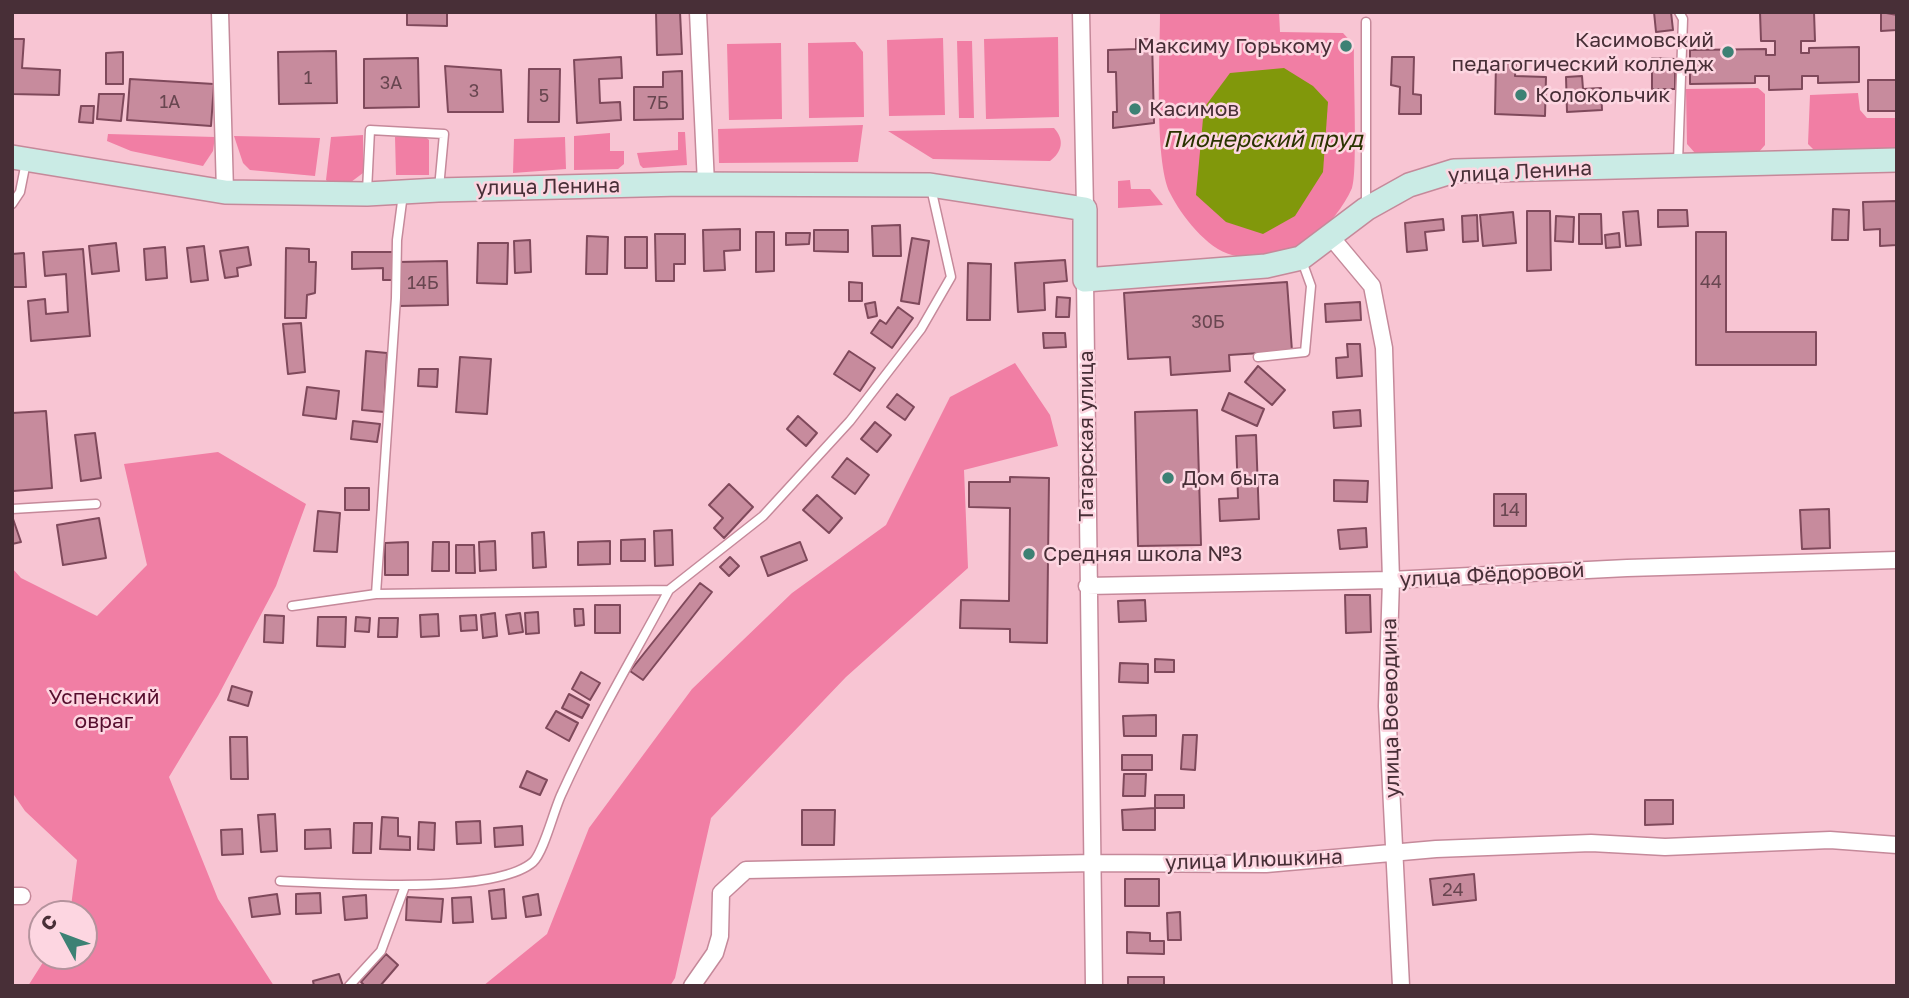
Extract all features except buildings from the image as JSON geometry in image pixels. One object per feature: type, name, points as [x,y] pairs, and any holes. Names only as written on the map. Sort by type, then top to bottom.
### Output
[{"type":"street","points":[[220,12],[225,192]]},
{"type":"street","points":[[698,12],[706,184]]},
{"type":"street","name":"Татарская улица","points":[[1082,12],[1094,986]]},
{"type":"street","name":"улица Ленина","points":[[20,158],[225,192],[367,194],[706,184],[930,185],[1085,209]]},
{"type":"street","name":"улица Ленина","points":[[1085,280],[1266,267],[1301,258],[1366,209],[1409,185],[1454,171],[1897,160]]},
{"type":"street","name":"улица Воеводина","points":[[1331,237],[1372,286],[1384,348],[1391,580],[1387,706],[1401,986]]},
{"type":"street","name":"улица Фёдоровой","points":[[1087,586],[1391,580],[1627,568],[1897,560]]},
{"type":"street","name":"улица Илюшкина","points":[[692,986],[715,953],[720,936],[721,892],[746,870],[1094,863],[1266,864],[1395,853],[1591,843],[1665,846],[1830,840],[1897,845]]},
{"type":"lane","points":[[1678,165],[1683,19],[1679,12]]},
{"type":"lane","points":[[1366,22],[1366,209]]},
{"type":"lane","points":[[367,194],[370,130],[444,134],[438,190]]},
{"type":"lane","points":[[12,204],[20,192],[20,158]]},
{"type":"lane","points":[[280,881],[405,886],[464,882],[514,872],[534,861],[562,792],[669,590],[763,516],[850,421],[921,329],[951,277],[930,185]]},
{"type":"lane","points":[[376,594],[396,298],[397,240],[404,191]]},
{"type":"lane","points":[[1258,357],[1305,352],[1311,286],[1301,258]]},
{"type":"lane","points":[[12,509],[96,504]]},
{"type":"lane","points":[[292,606],[376,594],[669,590]]},
{"type":"lane","points":[[349,986],[381,951],[405,886]]},
{"type":"green space","points":[[1160,12],[1279,12],[1280,32],[1343,33],[1354,45],[1355,143],[1352,188],[1332,219],[1303,243],[1269,256],[1251,258],[1232,255],[1204,239],[1175,202],[1165,177],[1160,132]]},
{"type":"green space","points":[[1058,37],[1059,117],[986,119],[984,39]]},
{"type":"green space","points":[[943,38],[945,115],[889,116],[887,40]]},
{"type":"green space","points":[[957,41],[972,41],[974,118],[959,118]]},
{"type":"green space","points":[[855,42],[863,52],[864,117],[809,118],[808,43]]},
{"type":"green space","points":[[781,43],[782,119],[729,120],[727,44]]},
{"type":"green space","points":[[1758,88],[1765,94],[1765,145],[1757,154],[1695,153],[1687,144],[1686,89]]},
{"type":"green space","points":[[1858,93],[1860,110],[1867,118],[1897,118],[1897,149],[1816,152],[1808,144],[1810,95]]},
{"type":"green space","points":[[863,125],[858,162],[719,163],[718,129]]},
{"type":"green space","points":[[1054,128],[1060,137],[1061,146],[1050,161],[933,159],[888,131]]},
{"type":"green space","points":[[678,132],[685,132],[687,165],[643,168],[640,165],[637,153],[678,150]]},
{"type":"green space","points":[[610,133],[610,151],[624,151],[624,164],[618,169],[574,170],[574,136]]},
{"type":"green space","points":[[108,134],[215,137],[213,151],[203,166],[131,151],[107,141]]},
{"type":"green space","points":[[363,135],[363,173],[351,182],[331,185],[326,180],[331,137]]},
{"type":"green space","points":[[234,136],[320,138],[315,176],[250,170],[243,163]]},
{"type":"green space","points":[[424,136],[429,140],[429,175],[396,175],[395,137]]},
{"type":"green space","points":[[565,137],[566,169],[513,173],[514,139]]},
{"type":"green space","points":[[1130,180],[1131,189],[1150,189],[1163,205],[1118,208],[1118,181]]},
{"type":"green space","points":[[1015,363],[1050,415],[1058,446],[964,470],[968,568],[846,677],[711,818],[675,978],[670,986],[483,986],[547,934],[589,828],[692,689],[792,593],[886,525],[950,397]]},
{"type":"green space","name":"Успенский овраг","points":[[218,452],[306,504],[276,586],[218,696],[169,777],[218,899],[274,986],[28,986],[38,970],[98,970],[98,900],[72,900],[77,860],[25,811],[12,792],[12,568],[21,578],[97,616],[147,565],[124,464]]},
{"type":"water","name":"Пионерский пруд","points":[[1284,68],[1313,86],[1328,102],[1323,172],[1295,216],[1263,234],[1226,222],[1196,195],[1204,108],[1230,73]]},
{"type":"place","name":"Максиму Горькому","points":[[1346,46]]},
{"type":"place","name":"Касимовский педагогический колледж","points":[[1728,52]]},
{"type":"place","name":"Колокольчик","points":[[1521,95]]},
{"type":"place","name":"Касимов","points":[[1135,109]]},
{"type":"place","name":"Дом быта","points":[[1168,478]]},
{"type":"place","name":"Средняя школа №3","points":[[1029,554]]}]
